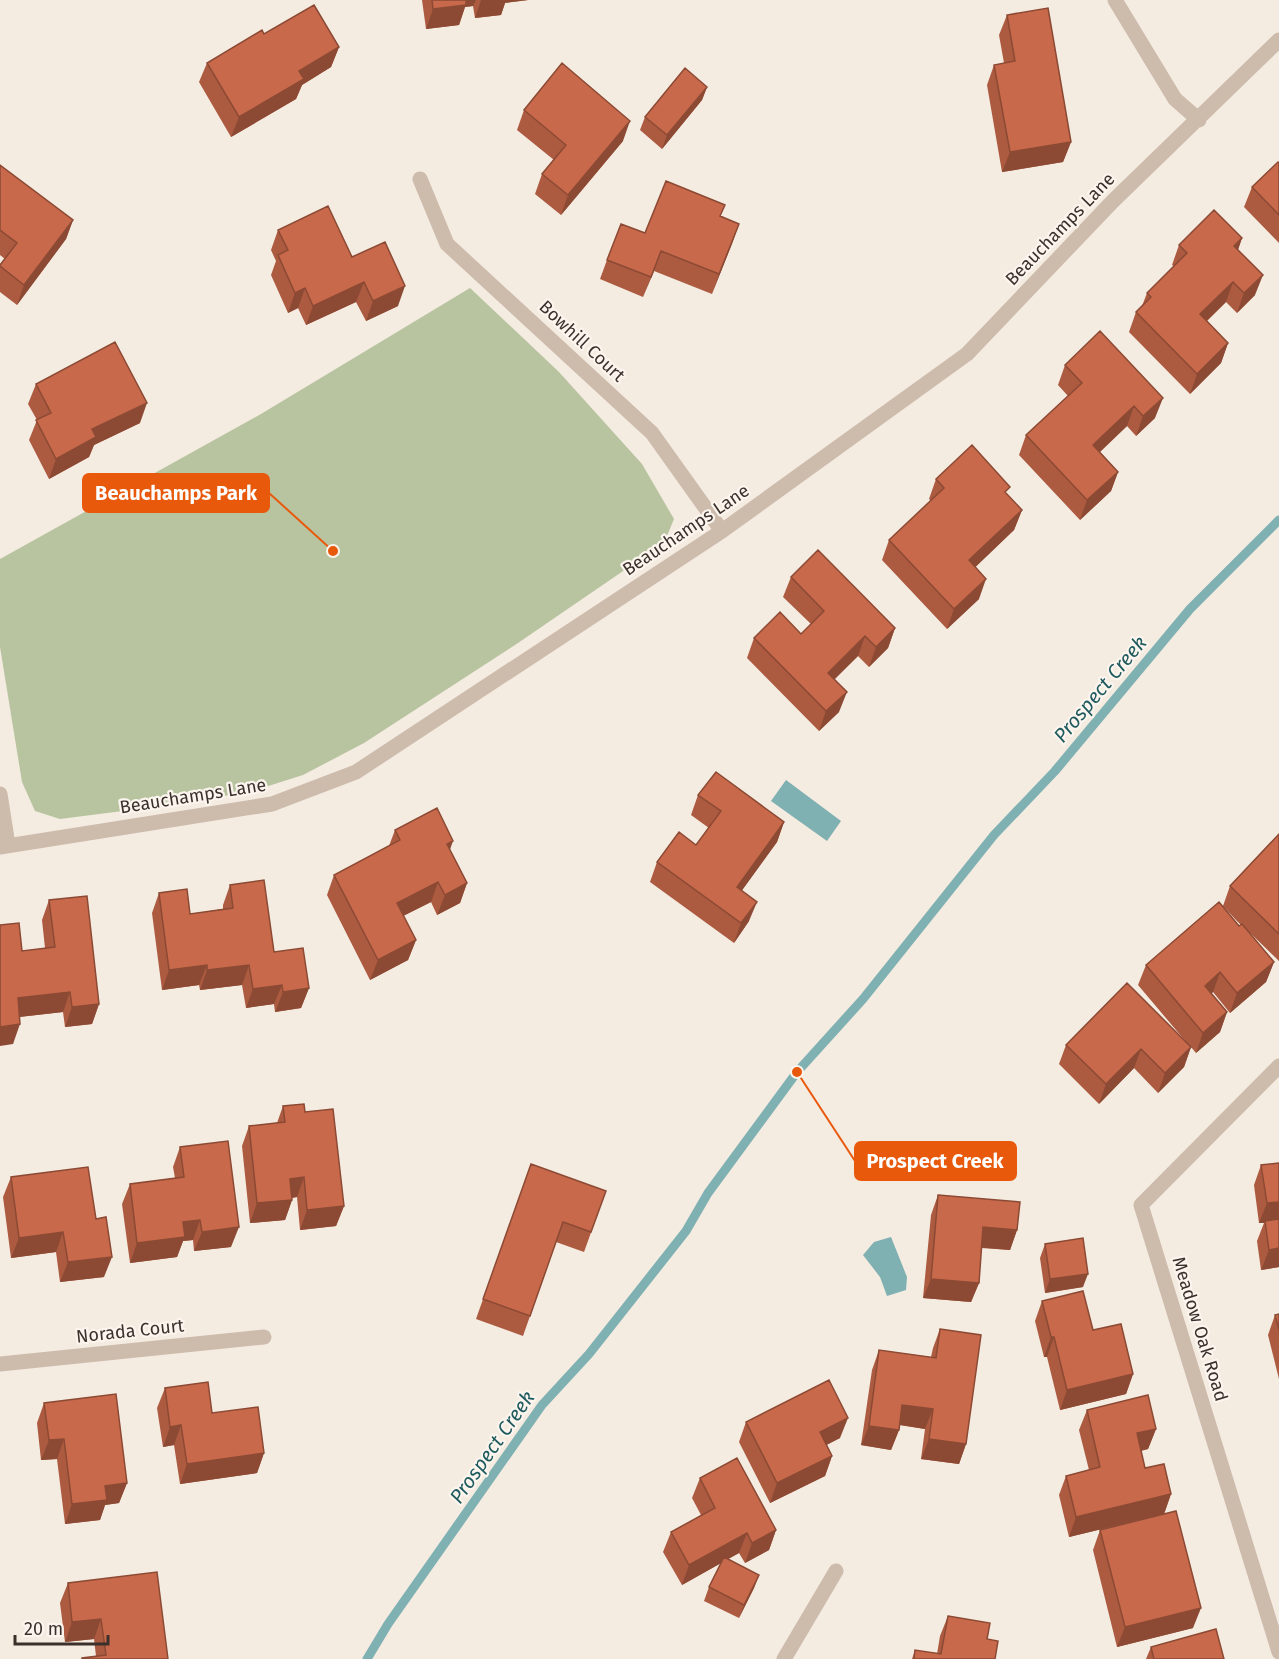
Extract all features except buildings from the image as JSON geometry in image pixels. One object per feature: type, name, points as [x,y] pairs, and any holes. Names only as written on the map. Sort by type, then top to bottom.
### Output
[{"type":"street","points":[[1115,0],[1175,99],[1199,120]]},
{"type":"street","name":"Beauchamps Lane","points":[[4,846],[272,804],[356,772],[722,531],[967,354],[1113,201],[1279,40]]},
{"type":"street","name":"Bowhill Court","points":[[420,179],[447,244],[652,433],[722,531]]},
{"type":"street","points":[[0,794],[4,846]]},
{"type":"street","name":"Meadow Oak Road","points":[[1279,1066],[1141,1205],[1279,1652]]},
{"type":"street","name":"Norada Court","points":[[0,1364],[264,1337]]},
{"type":"street","points":[[784,1659],[836,1571]]},
{"type":"green space","points":[[470,288],[559,372],[642,464],[674,519],[664,543],[518,643],[364,743],[303,775],[249,792],[146,808],[60,819],[35,811],[22,782],[0,647],[0,559],[261,414]]},
{"type":"water","points":[[786,780],[841,821],[827,841],[771,801]]},
{"type":"water","points":[[891,1237],[907,1277],[906,1290],[887,1296],[880,1277],[863,1255],[874,1242]]},
{"type":"waterway","name":"Prospect Creek","points":[[367,1659],[388,1624],[542,1405],[589,1354],[686,1231],[708,1193],[797,1072],[863,999],[994,835],[1055,771],[1190,609],[1279,520]]},
{"type":"place","name":"Beauchamps Park","points":[[333,551]]},
{"type":"place","name":"Prospect Creek","points":[[797,1072]]}]
